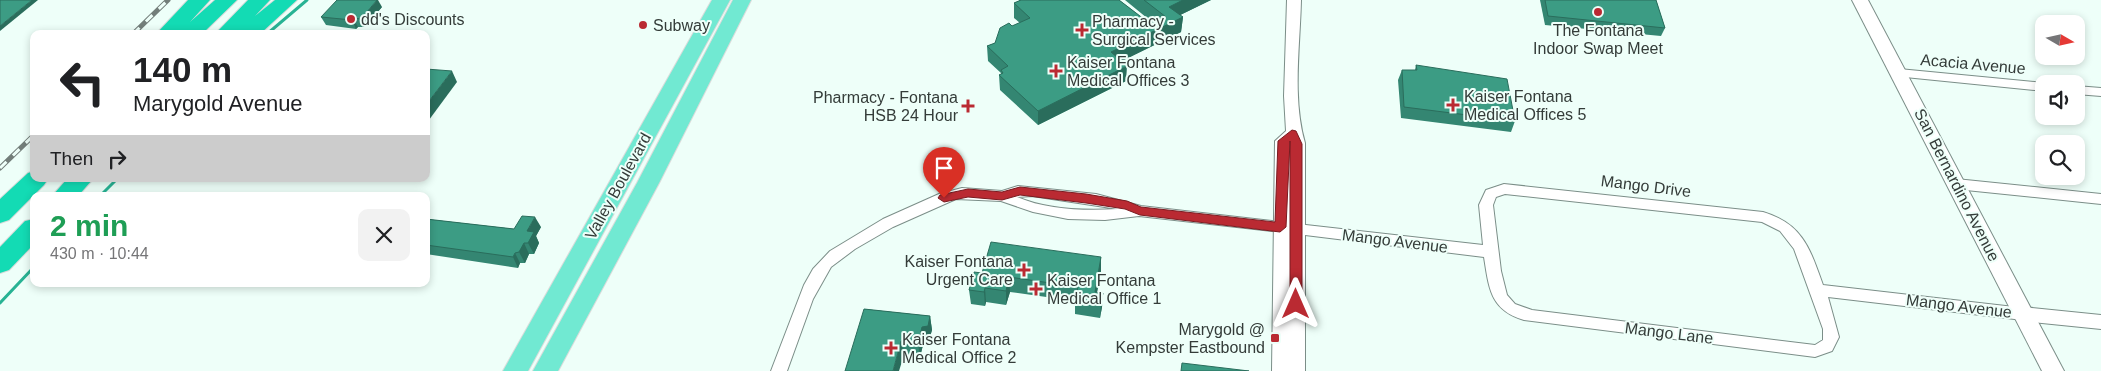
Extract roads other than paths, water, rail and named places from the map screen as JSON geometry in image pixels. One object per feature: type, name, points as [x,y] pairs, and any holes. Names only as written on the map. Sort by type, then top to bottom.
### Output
[{"type":"highway","points":[[170,30],[200,0]]},
{"type":"highway","points":[[193,30],[227,0]]},
{"type":"highway","points":[[229,30],[260,0]]},
{"type":"highway","points":[[252,30],[286,0]]},
{"type":"highway","points":[[0,204],[30,171]]},
{"type":"highway","points":[[0,214],[33,182]]},
{"type":"highway","points":[[68,192],[78,182]]},
{"type":"highway","points":[[0,263],[30,232]]},
{"type":"main road","name":"Valley Boulevard","points":[[515,371],[721,0]]},
{"type":"main road","name":"Valley Boulevard","points":[[546,371],[664,152],[742,0]]},
{"type":"main road","name":"San Bernardino Avenue","points":[[1860,0],[2053,371]]},
{"type":"main road","points":[[664,152],[667,116],[673,103],[670,92]]},
{"type":"street","points":[[1294,0],[1290,201],[1287,215],[1296,365]]},
{"type":"street","name":"Acacia Avenue","points":[[1899,73],[2035,86]]},
{"type":"street","points":[[2085,91],[2101,92]]},
{"type":"street","points":[[1956,184],[2101,198]]},
{"type":"street","name":"Mango Drive","points":[[1492,252],[1486,201],[1491,194],[1504,189],[1763,217],[1782,225],[1794,236],[1816,290]]},
{"type":"street","points":[[779,371],[813,283],[825,263],[835,254],[884,226],[944,198],[968,193],[1002,196],[1020,191],[1086,198],[1127,205],[1140,211]]},
{"type":"street","points":[[1002,196],[1017,204],[1041,209],[1095,215],[1140,211]]},
{"type":"street","points":[[1041,209],[1050,203],[1077,203],[1086,198]]},
{"type":"street","name":"Mango Avenue","points":[[1140,211],[1492,252]]},
{"type":"street","points":[[1281,371],[1283,250],[1289,228]]},
{"type":"street","name":"Mango Lane","points":[[1492,252],[1501,298],[1506,306],[1524,314],[1815,351],[1825,349],[1828,346],[1832,334],[1816,290]]},
{"type":"street","name":"Mango Avenue","points":[[1816,290],[2101,322]]},
{"type":"waterway","points":[[272,30],[307,0]]},
{"type":"waterway","points":[[104,192],[114,182]]},
{"type":"waterway","points":[[0,303],[30,271]]},
{"type":"railway","points":[[137,30],[168,0]]},
{"type":"railway","points":[[0,168],[30,139]]},
{"type":"place","name":"The Fontana Indoor Swap Meet","points":[[1598,12]]},
{"type":"place","name":"dd's Discounts","points":[[351,19]]},
{"type":"place","name":"Subway","points":[[643,25]]},
{"type":"place","name":"Pharmacy - Surgical Services","points":[[1082,30]]},
{"type":"place","name":"Kaiser Fontana Medical Offices 3","points":[[1056,71]]},
{"type":"place","name":"Kaiser Fontana Medical Offices 5","points":[[1453,105]]},
{"type":"place","name":"Pharmacy - Fontana HSB 24 Hour","points":[[968,106]]},
{"type":"place","name":"Kaiser Fontana Urgent Care","points":[[1024,270]]},
{"type":"place","name":"Kaiser Fontana Medical Office 1","points":[[1036,289]]},
{"type":"place","name":"Marygold @ Kempster Eastbound","points":[[1275,338]]},
{"type":"place","name":"Kaiser Fontana Medical Office 2","points":[[891,348]]}]
